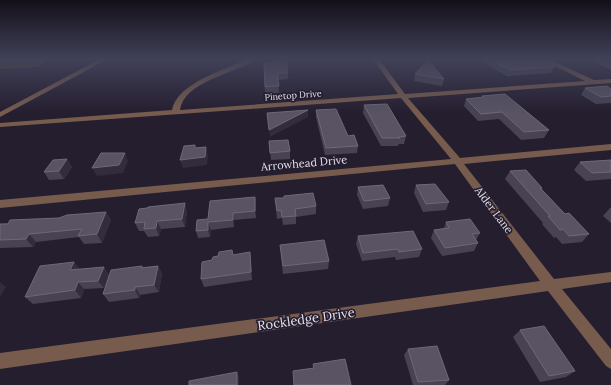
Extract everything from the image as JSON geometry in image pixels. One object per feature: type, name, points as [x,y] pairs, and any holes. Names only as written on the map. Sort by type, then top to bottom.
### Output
[{"type":"street","points":[[0,115],[71,77]]},
{"type":"street","points":[[176,112],[178,102],[189,90],[212,77]]},
{"type":"street","name":"Alder Lane","points":[[389,77],[403,96],[458,161],[551,285],[611,361]]},
{"type":"street","points":[[581,77],[594,83]]},
{"type":"street","name":"Pinetop Drive","points":[[0,125],[611,81]]},
{"type":"street","name":"Arrowhead Drive","points":[[0,204],[611,147]]},
{"type":"street","name":"Rockledge Drive","points":[[0,361],[611,277]]},
{"type":"building","points":[[265,77],[278,77],[279,86],[265,87]]},
{"type":"building","points":[[432,77],[442,77],[444,79]]},
{"type":"building","points":[[607,86],[611,89],[611,96],[601,97],[585,88]]},
{"type":"building","points":[[505,94],[549,130],[524,132],[502,112],[481,114],[466,99]]},
{"type":"building","points":[[387,104],[406,136],[399,137],[400,138],[382,138],[364,105]]},
{"type":"building","points":[[336,109],[348,136],[354,135],[358,146],[326,148],[316,110]]},
{"type":"building","points":[[308,110],[269,130],[267,113]]},
{"type":"building","points":[[288,140],[290,151],[270,153],[269,141]]},
{"type":"building","points":[[195,145],[195,148],[206,147],[205,157],[180,160],[184,146]]},
{"type":"building","points":[[101,153],[125,153],[119,165],[92,168]]},
{"type":"building","points":[[67,159],[59,171],[44,172],[53,160]]},
{"type":"building","points":[[611,160],[611,172],[592,173],[580,162]]},
{"type":"building","points":[[526,170],[542,188],[540,188],[565,214],[569,213],[589,234],[569,236],[563,229],[560,230],[548,216],[550,216],[510,171]]},
{"type":"building","points":[[435,184],[449,202],[426,204],[416,185]]},
{"type":"building","points":[[383,185],[390,198],[364,201],[358,187]]},
{"type":"building","points":[[313,193],[316,206],[295,209],[296,216],[282,217],[281,210],[277,211],[275,198]]},
{"type":"building","points":[[255,197],[255,211],[233,213],[233,220],[208,222],[208,230],[196,231],[197,220],[208,219],[210,201]]},
{"type":"building","points":[[185,203],[182,219],[157,221],[156,228],[144,229],[145,222],[135,223],[139,209]]},
{"type":"building","points":[[106,212],[97,234],[78,236],[82,229],[29,234],[26,239],[0,240],[0,224],[8,224],[10,220],[59,218],[67,215]]},
{"type":"building","points":[[470,219],[480,233],[472,234],[478,243],[445,248],[434,230],[449,228],[446,222]]},
{"type":"building","points":[[413,231],[422,249],[399,252],[398,249],[363,253],[358,236]]},
{"type":"building","points":[[324,240],[329,261],[283,266],[280,245]]},
{"type":"building","points":[[232,250],[233,255],[250,252],[251,272],[201,279],[202,262],[212,260],[213,257],[218,256],[219,252]]},
{"type":"building","points":[[74,262],[70,270],[104,267],[98,281],[78,282],[75,290],[25,297],[40,266]]},
{"type":"building","points":[[142,266],[142,268],[158,266],[154,285],[135,287],[135,290],[103,294],[111,270]]},
{"type":"building","points":[[544,326],[575,371],[549,376],[520,330]]},
{"type":"building","points":[[437,346],[449,380],[418,382],[408,349]]},
{"type":"building","points":[[345,359],[351,385],[294,385],[293,371],[314,368],[313,364]]},
{"type":"building","points":[[237,372],[237,385],[189,385],[189,381]]}]
